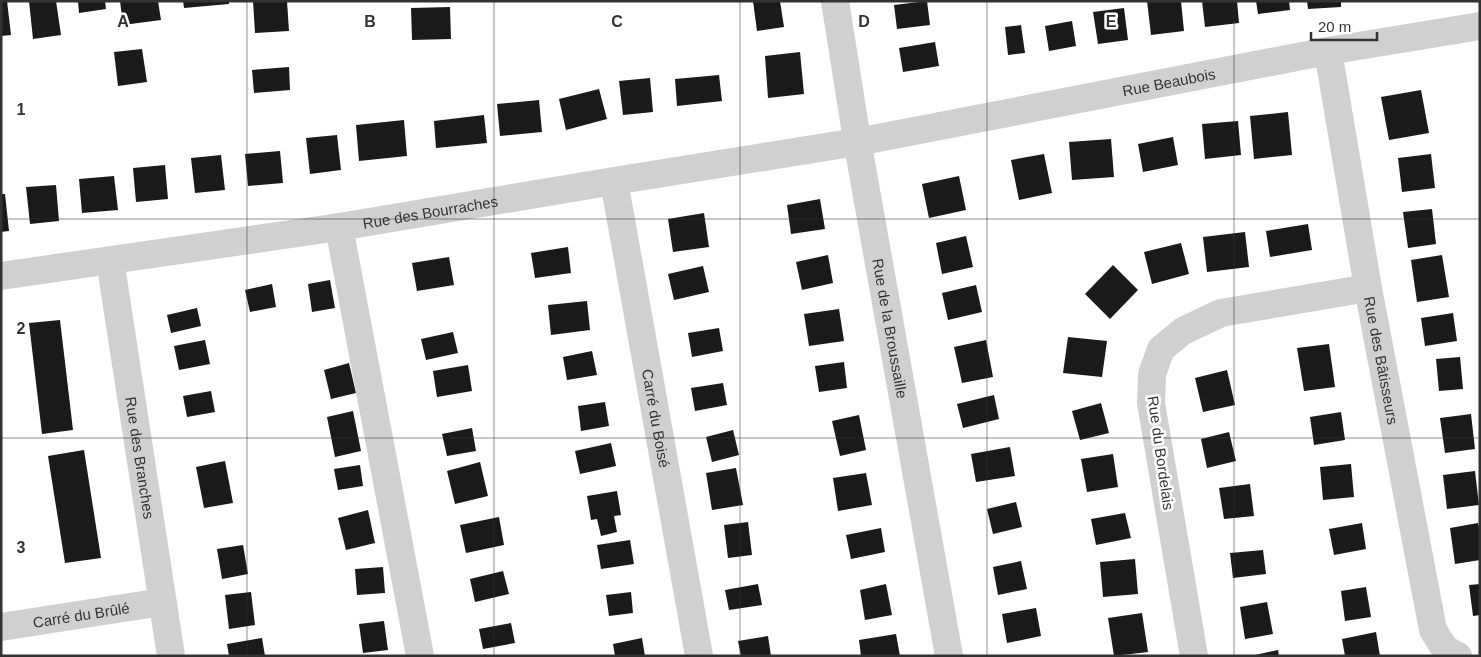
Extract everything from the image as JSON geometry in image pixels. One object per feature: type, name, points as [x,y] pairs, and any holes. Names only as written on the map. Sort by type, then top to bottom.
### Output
[{"type":"street","name":"Rue de la Broussaille","points":[[834,1],[857,142],[949,656]]},
{"type":"street","name":"Rue Beaubois","points":[[857,142],[1328,51],[1480,26]]},
{"type":"street","name":"Rue des Bâtisseurs","points":[[1328,51],[1368,288],[1432,630],[1445,649],[1458,656]]},
{"type":"street","name":"Rue des Bourraches","points":[[1,276],[339,227],[857,142]]},
{"type":"street","name":"Carré du Boisé","points":[[614,181],[699,656]]},
{"type":"street","points":[[339,227],[420,656]]},
{"type":"street","name":"Rue des Branches","points":[[110,260],[171,656]]},
{"type":"street","name":"Rue du Bordelais","points":[[1194,656],[1151,403],[1152,374],[1161,349],[1183,331],[1221,313],[1368,288]]},
{"type":"street","name":"Carré du Brûlé","points":[[1,627],[162,602]]},
{"type":"building","points":[[1,1],[7,1],[11,35],[1,36]]},
{"type":"building","points":[[29,1],[56,1],[61,35],[33,39]]},
{"type":"building","points":[[78,1],[105,1],[106,9],[79,13]]},
{"type":"building","points":[[120,1],[158,1],[161,20],[123,25]]},
{"type":"building","points":[[183,1],[229,1],[229,4],[184,8]]},
{"type":"building","points":[[253,1],[287,1],[289,31],[255,33]]},
{"type":"building","points":[[753,1],[780,1],[784,27],[757,31]]},
{"type":"building","points":[[927,1],[930,25],[897,29],[894,5]]},
{"type":"building","points":[[1147,1],[1181,1],[1184,31],[1151,35]]},
{"type":"building","points":[[1202,1],[1237,1],[1239,23],[1205,27]]},
{"type":"building","points":[[1256,1],[1289,1],[1290,10],[1258,14]]},
{"type":"building","points":[[1307,1],[1341,1],[1341,7],[1308,9]]},
{"type":"building","points":[[450,7],[451,39],[412,40],[411,8]]},
{"type":"building","points":[[1124,8],[1128,40],[1098,44],[1093,12]]},
{"type":"building","points":[[1072,21],[1076,46],[1049,51],[1045,26]]},
{"type":"building","points":[[1021,25],[1025,53],[1008,55],[1005,27]]},
{"type":"building","points":[[935,42],[939,66],[903,72],[899,48]]},
{"type":"building","points":[[142,49],[147,82],[118,86],[114,52]]},
{"type":"building","points":[[800,52],[804,94],[768,98],[765,56]]},
{"type":"building","points":[[289,67],[290,90],[254,93],[252,70]]},
{"type":"building","points":[[719,75],[722,101],[677,106],[675,79]]},
{"type":"building","points":[[650,78],[653,112],[623,115],[619,81]]},
{"type":"building","points":[[599,89],[607,119],[566,130],[559,99]]},
{"type":"building","points":[[1421,90],[1429,133],[1389,140],[1381,97]]},
{"type":"building","points":[[539,100],[542,132],[500,136],[497,104]]},
{"type":"building","points":[[1288,112],[1292,155],[1254,159],[1250,116]]},
{"type":"building","points":[[484,115],[487,143],[436,148],[434,121]]},
{"type":"building","points":[[404,120],[407,156],[359,161],[356,125]]},
{"type":"building","points":[[1238,121],[1241,155],[1205,159],[1202,124]]},
{"type":"building","points":[[337,135],[341,170],[310,174],[306,138]]},
{"type":"building","points":[[1173,137],[1178,165],[1143,172],[1138,144]]},
{"type":"building","points":[[1111,139],[1114,177],[1072,180],[1069,142]]},
{"type":"building","points":[[280,151],[283,183],[248,186],[245,154]]},
{"type":"building","points":[[1044,154],[1052,193],[1019,200],[1011,160]]},
{"type":"building","points":[[1431,154],[1435,188],[1402,192],[1398,158]]},
{"type":"building","points":[[221,155],[225,190],[195,193],[191,158]]},
{"type":"building","points":[[165,165],[168,199],[136,202],[133,168]]},
{"type":"building","points":[[114,176],[118,210],[82,213],[79,179]]},
{"type":"building","points":[[959,176],[966,210],[929,218],[922,184]]},
{"type":"building","points":[[56,185],[59,221],[30,224],[26,187]]},
{"type":"building","points":[[1,194],[5,194],[9,231],[1,232]]},
{"type":"building","points":[[820,199],[825,229],[791,234],[787,205]]},
{"type":"building","points":[[1432,209],[1436,244],[1408,248],[1403,212]]},
{"type":"building","points":[[704,213],[709,247],[673,252],[668,219]]},
{"type":"building","points":[[1308,224],[1312,250],[1270,257],[1266,231]]},
{"type":"building","points":[[1245,232],[1249,267],[1207,272],[1203,237]]},
{"type":"building","points":[[966,236],[973,267],[942,274],[936,243]]},
{"type":"building","points":[[1181,243],[1189,274],[1152,284],[1144,252]]},
{"type":"building","points":[[568,247],[571,273],[535,278],[531,253]]},
{"type":"building","points":[[828,255],[833,283],[802,290],[796,262]]},
{"type":"building","points":[[1442,255],[1449,297],[1417,302],[1411,260]]},
{"type":"building","points":[[449,257],[454,285],[417,291],[412,263]]},
{"type":"building","points":[[1113,265],[1138,290],[1110,319],[1085,294]]},
{"type":"building","points":[[703,266],[709,292],[674,300],[668,274]]},
{"type":"building","points":[[330,280],[335,308],[312,312],[308,284]]},
{"type":"building","points":[[272,284],[276,307],[250,312],[245,290]]},
{"type":"building","points":[[976,285],[982,312],[948,320],[942,293]]},
{"type":"building","points":[[587,301],[590,330],[551,335],[548,305]]},
{"type":"building","points":[[197,308],[201,326],[171,333],[167,315]]},
{"type":"building","points":[[839,309],[844,341],[809,346],[804,314]]},
{"type":"building","points":[[1453,313],[1457,341],[1425,346],[1421,318]]},
{"type":"building","points":[[60,320],[73,430],[42,434],[29,323]]},
{"type":"building","points":[[719,328],[723,351],[692,357],[688,333]]},
{"type":"building","points":[[453,332],[458,353],[426,360],[421,339]]},
{"type":"building","points":[[1068,337],[1107,341],[1102,377],[1063,373]]},
{"type":"building","points":[[205,340],[210,364],[179,370],[174,346]]},
{"type":"building","points":[[986,340],[993,377],[962,383],[954,347]]},
{"type":"building","points":[[1329,344],[1335,387],[1304,391],[1297,348]]},
{"type":"building","points":[[592,351],[597,375],[567,380],[563,357]]},
{"type":"building","points":[[1460,357],[1463,389],[1439,391],[1436,359]]},
{"type":"building","points":[[844,362],[847,388],[819,392],[815,366]]},
{"type":"building","points":[[349,363],[356,393],[331,399],[324,370]]},
{"type":"building","points":[[468,365],[472,391],[437,397],[433,371]]},
{"type":"building","points":[[1227,370],[1235,405],[1203,412],[1195,378]]},
{"type":"building","points":[[723,383],[727,405],[695,411],[691,388]]},
{"type":"building","points":[[211,391],[215,412],[187,417],[183,396]]},
{"type":"building","points":[[994,395],[999,419],[963,428],[957,404]]},
{"type":"building","points":[[605,402],[609,426],[581,431],[578,406]]},
{"type":"building","points":[[1101,403],[1109,433],[1080,440],[1072,411]]},
{"type":"building","points":[[353,411],[361,451],[335,457],[327,417]]},
{"type":"building","points":[[1341,412],[1345,440],[1314,445],[1310,417]]},
{"type":"building","points":[[1471,414],[1475,449],[1445,453],[1440,418]]},
{"type":"building","points":[[859,415],[866,450],[840,456],[832,421]]},
{"type":"building","points":[[472,428],[476,451],[447,456],[442,434]]},
{"type":"building","points":[[733,430],[739,455],[712,462],[706,437]]},
{"type":"building","points":[[1229,432],[1236,461],[1207,468],[1201,439]]},
{"type":"building","points":[[611,443],[616,466],[580,474],[575,451]]},
{"type":"building","points":[[1010,447],[1015,476],[976,482],[971,454]]},
{"type":"building","points":[[84,450],[101,558],[65,563],[48,456]]},
{"type":"building","points":[[1113,454],[1118,487],[1087,492],[1081,459]]},
{"type":"building","points":[[225,461],[233,503],[204,508],[196,467]]},
{"type":"building","points":[[480,462],[488,496],[455,504],[447,471]]},
{"type":"building","points":[[1351,464],[1354,497],[1323,500],[1320,467]]},
{"type":"building","points":[[360,465],[363,486],[338,490],[334,469]]},
{"type":"building","points":[[736,468],[743,505],[712,510],[706,473]]},
{"type":"building","points":[[1475,471],[1479,505],[1447,509],[1443,475]]},
{"type":"building","points":[[866,473],[872,505],[838,511],[833,478]]},
{"type":"building","points":[[1250,484],[1254,516],[1224,519],[1219,488]]},
{"type":"building","points":[[617,491],[621,515],[614,516],[617,532],[601,536],[597,519],[591,520],[587,496]]},
{"type":"building","points":[[1016,502],[1022,527],[993,534],[987,509]]},
{"type":"building","points":[[368,510],[375,543],[346,550],[338,518]]},
{"type":"building","points":[[1125,513],[1131,538],[1096,545],[1091,519]]},
{"type":"building","points":[[499,517],[504,545],[466,553],[460,525]]},
{"type":"building","points":[[748,522],[752,555],[728,558],[724,525]]},
{"type":"building","points":[[1362,523],[1366,549],[1334,555],[1329,529]]},
{"type":"building","points":[[1478,523],[1480,532],[1480,560],[1455,564],[1450,528]]},
{"type":"building","points":[[881,528],[885,552],[851,559],[846,535]]},
{"type":"building","points":[[630,540],[634,564],[601,569],[597,545]]},
{"type":"building","points":[[243,545],[248,574],[222,579],[217,549]]},
{"type":"building","points":[[1263,550],[1266,574],[1233,578],[1230,553]]},
{"type":"building","points":[[1135,559],[1138,594],[1103,597],[1100,562]]},
{"type":"building","points":[[1021,561],[1027,589],[998,595],[993,567]]},
{"type":"building","points":[[383,567],[385,593],[357,595],[355,569]]},
{"type":"building","points":[[503,571],[509,594],[475,602],[470,579]]},
{"type":"building","points":[[758,584],[762,605],[729,610],[725,590]]},
{"type":"building","points":[[886,584],[892,615],[865,620],[860,590]]},
{"type":"building","points":[[1480,584],[1480,615],[1473,616],[1469,585]]},
{"type":"building","points":[[1366,587],[1371,617],[1345,621],[1341,591]]},
{"type":"building","points":[[251,592],[255,625],[229,629],[225,595]]},
{"type":"building","points":[[631,592],[633,613],[609,616],[606,595]]},
{"type":"building","points":[[1267,602],[1273,634],[1245,639],[1240,607]]},
{"type":"building","points":[[1036,608],[1041,636],[1007,643],[1002,614]]},
{"type":"building","points":[[1142,613],[1148,652],[1114,656],[1108,618]]},
{"type":"building","points":[[384,621],[388,650],[363,653],[359,624]]},
{"type":"building","points":[[511,623],[515,643],[483,649],[479,629]]},
{"type":"building","points":[[1376,632],[1380,656],[1345,656],[1342,639]]},
{"type":"building","points":[[896,634],[900,656],[861,656],[859,640]]},
{"type":"building","points":[[768,636],[771,656],[741,656],[738,641]]},
{"type":"building","points":[[262,638],[265,656],[229,656],[227,644]]},
{"type":"building","points":[[642,638],[645,656],[615,656],[613,644]]},
{"type":"building","points":[[1278,650],[1279,656],[1255,656],[1255,655]]}]
